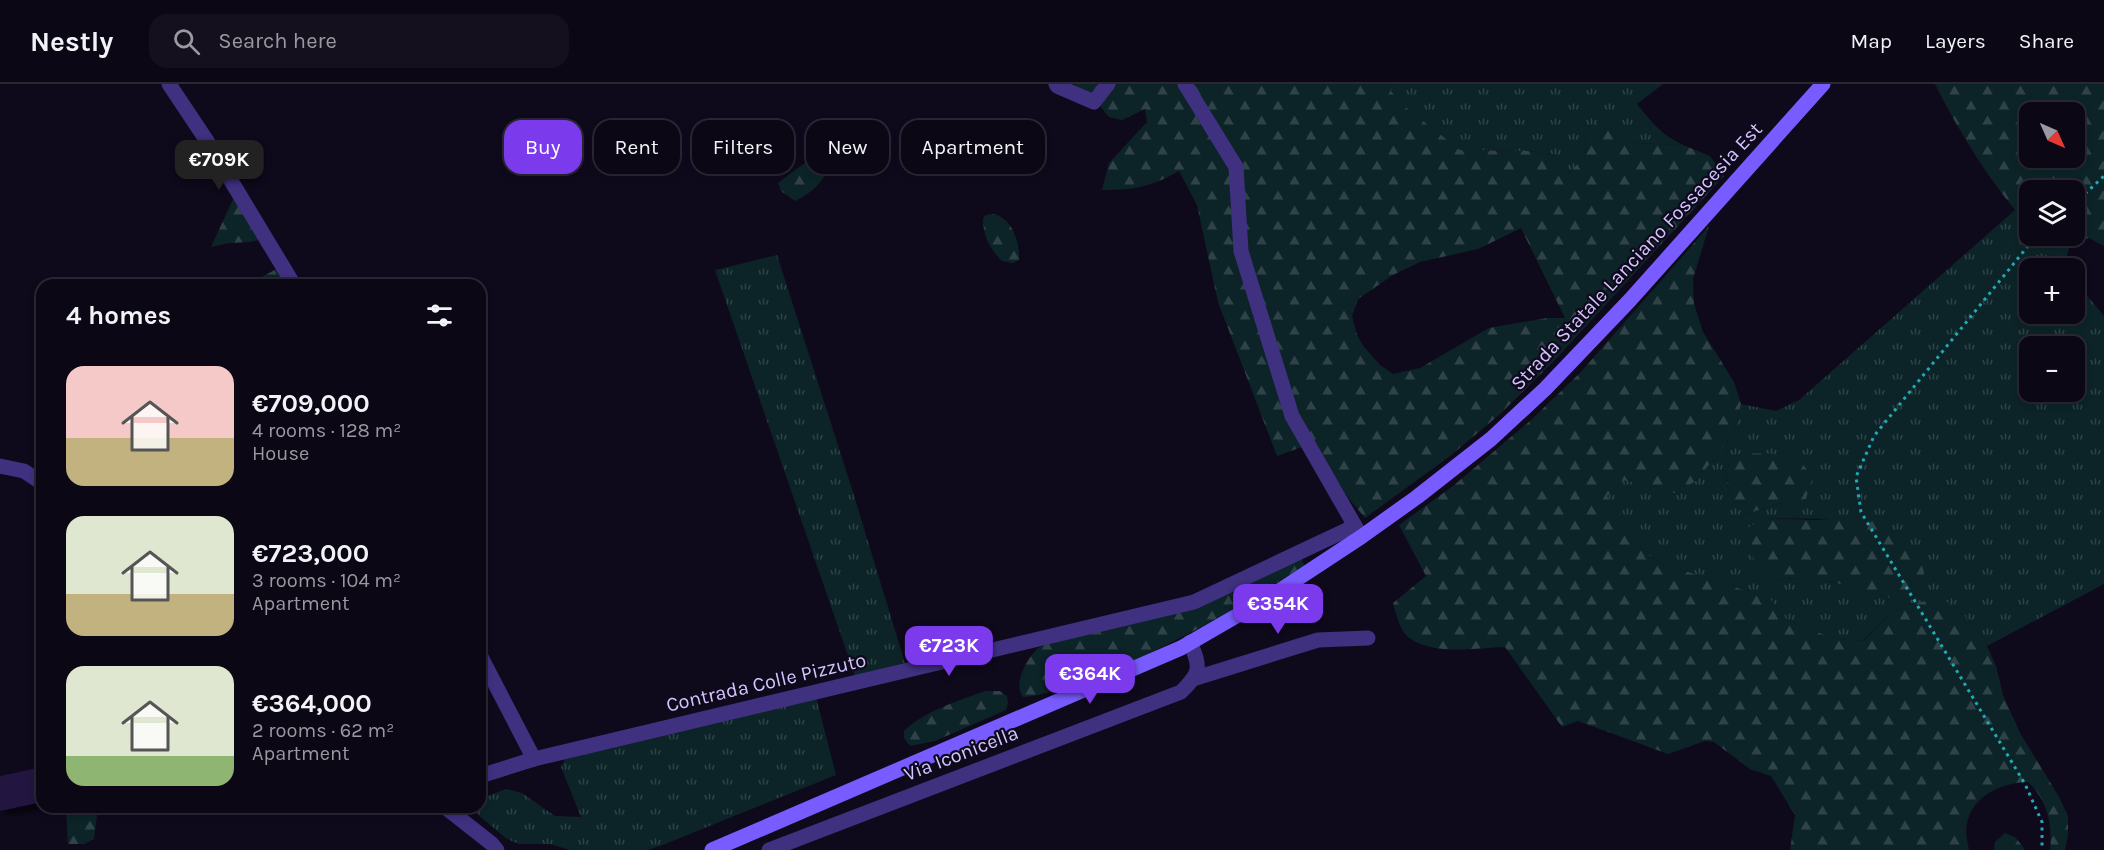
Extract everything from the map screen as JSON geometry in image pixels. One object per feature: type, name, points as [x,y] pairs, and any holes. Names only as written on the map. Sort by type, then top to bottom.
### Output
[{"type":"main road","name":"Strada Statale Lanciano Fossacesia Est","points":[[712,850],[1190,642],[1276,593],[1358,532],[1429,488],[1491,439],[1574,360],[1823,84]]},
{"type":"street","points":[[169,84],[207,141],[290,279]]},
{"type":"street","points":[[1056,84],[1094,102],[1108,84]]},
{"type":"street","points":[[1185,84],[1236,167],[1241,251],[1292,416],[1358,532]]},
{"type":"street","points":[[0,466],[24,471],[36,479]]},
{"type":"street","name":"Contrada Colle Pizzuto","points":[[486,774],[534,759],[1194,602],[1336,537],[1358,532]]},
{"type":"street","name":"Via Iconicella","points":[[769,850],[1181,692],[1196,678],[1318,640],[1368,638]]},
{"type":"street","points":[[1190,642],[1199,664],[1196,678]]},
{"type":"street","points":[[486,667],[534,759]]},
{"type":"street","points":[[453,813],[492,844],[496,850]]},
{"type":"path","points":[[2085,194],[2104,176]]},
{"type":"path","points":[[2028,246],[1874,436],[1856,477],[1861,512],[2025,784],[2042,822],[2042,850]]},
{"type":"green space","points":[[1074,84],[1394,84],[1391,91],[1403,105],[1460,150],[1528,151],[1553,154],[1569,173],[1585,156],[1586,132],[1596,123],[1623,135],[1630,143],[1683,145],[1710,156],[1724,176],[1553,362],[1499,415],[1450,456],[1365,518],[1350,500],[1317,449],[1302,447],[1277,456],[1218,302],[1197,205],[1179,171],[1160,181],[1142,186],[1102,190],[1109,163],[1147,122],[1145,109],[1122,120],[1109,117],[1093,98]],"holes":[[[1521,228],[1565,318],[1547,318],[1489,328],[1420,368],[1393,374],[1380,365],[1364,347],[1357,335],[1352,316],[1358,299],[1393,275],[1420,262],[1478,249]]]},
{"type":"green space","points":[[1394,84],[1663,84],[1637,104],[1657,127],[1683,145],[1630,143],[1623,135],[1586,132],[1585,156],[1569,173],[1553,154],[1528,151],[1460,150],[1403,105],[1391,91]]},
{"type":"green space","points":[[1935,84],[2104,84],[2104,246],[2089,238],[2085,239],[2085,180],[2019,180],[2019,215],[1966,140]]},
{"type":"green space","points":[[806,163],[806,174],[826,174],[815,188],[795,201],[781,191],[778,183],[794,174]]},
{"type":"green space","points":[[235,195],[265,238],[211,247]]},
{"type":"green space","points":[[2015,210],[2019,215],[2019,246],[2047,246],[2051,250],[2070,246],[2066,258],[2019,258],[2019,324],[2085,324],[2085,293],[2104,316],[2104,584],[1987,646],[1983,637],[1956,606],[1939,599],[1907,604],[1889,615],[1862,641],[1836,639],[1788,621],[1769,598],[1663,564],[1643,552],[1634,532],[1607,496],[1623,480],[1696,481],[1734,432],[1741,404],[1776,411],[1799,400]],"holes":[[[1738,454],[1773,455],[1812,479],[1806,499],[1778,504],[1746,514],[1730,494],[1727,484],[1725,469]],[[1765,518],[1834,519],[1887,526],[1921,560],[1891,598],[1833,582],[1801,578],[1772,580]]]},
{"type":"green space","points":[[993,214],[1005,220],[1014,232],[1019,260],[1013,263],[1002,261],[988,241],[983,218]]},
{"type":"green space","points":[[1709,226],[1693,279],[1694,304],[1703,332],[1734,382],[1741,404],[1734,432],[1696,481],[1675,493],[1623,480],[1607,496],[1634,532],[1643,552],[1663,564],[1769,598],[1788,621],[1836,639],[1863,641],[1889,615],[1907,604],[1939,599],[1956,606],[1983,637],[1996,666],[2003,695],[2020,733],[2058,795],[2068,816],[2065,850],[2050,850],[2047,813],[2040,796],[2028,782],[2006,785],[1986,794],[1979,801],[1968,819],[1966,831],[1969,850],[1790,850],[1795,815],[1771,776],[1750,769],[1714,742],[1705,741],[1668,754],[1578,721],[1562,727],[1505,647],[1442,649],[1429,647],[1408,637],[1403,630],[1393,603],[1426,576],[1399,525],[1453,486],[1531,420],[1580,373]]},
{"type":"green space","points":[[2047,246],[2064,246],[2051,250]]},
{"type":"green space","points":[[777,255],[905,663],[855,676],[715,270]]},
{"type":"green space","points":[[280,267],[287,279],[260,279]]},
{"type":"green space","points":[[1738,454],[1782,455],[1798,461],[1805,467],[1812,479],[1806,499],[1778,504],[1746,514],[1733,500],[1728,489],[1725,469]]},
{"type":"green space","points":[[1865,517],[1887,526],[1904,541],[1921,560],[1927,586],[1903,597],[1891,598],[1833,582],[1801,578],[1772,580],[1756,562],[1749,544],[1749,527],[1765,518],[1813,520]]},
{"type":"green space","points":[[1296,558],[1302,559],[1304,566],[1223,615],[1167,645],[1110,670],[1052,691],[1023,697],[1020,692],[1020,679],[1029,659],[1037,649],[1050,642],[1195,605]]},
{"type":"green space","points":[[985,691],[1000,691],[1007,696],[1006,710],[935,741],[910,746],[904,738],[904,731],[921,718],[942,707]]},
{"type":"green space","points":[[816,697],[836,775],[648,850],[570,850],[550,844],[519,844],[507,839],[477,814],[486,813],[486,797],[506,789],[522,793],[555,816],[581,817],[561,767],[565,759]]},
{"type":"green space","points":[[66,813],[97,813],[94,839],[84,844],[68,844]]},
{"type":"green space","points":[[2005,833],[2015,837],[2024,850],[1994,850],[1995,842]]},
{"type":"building","points":[[36,768],[36,803],[0,811],[0,776]]}]
